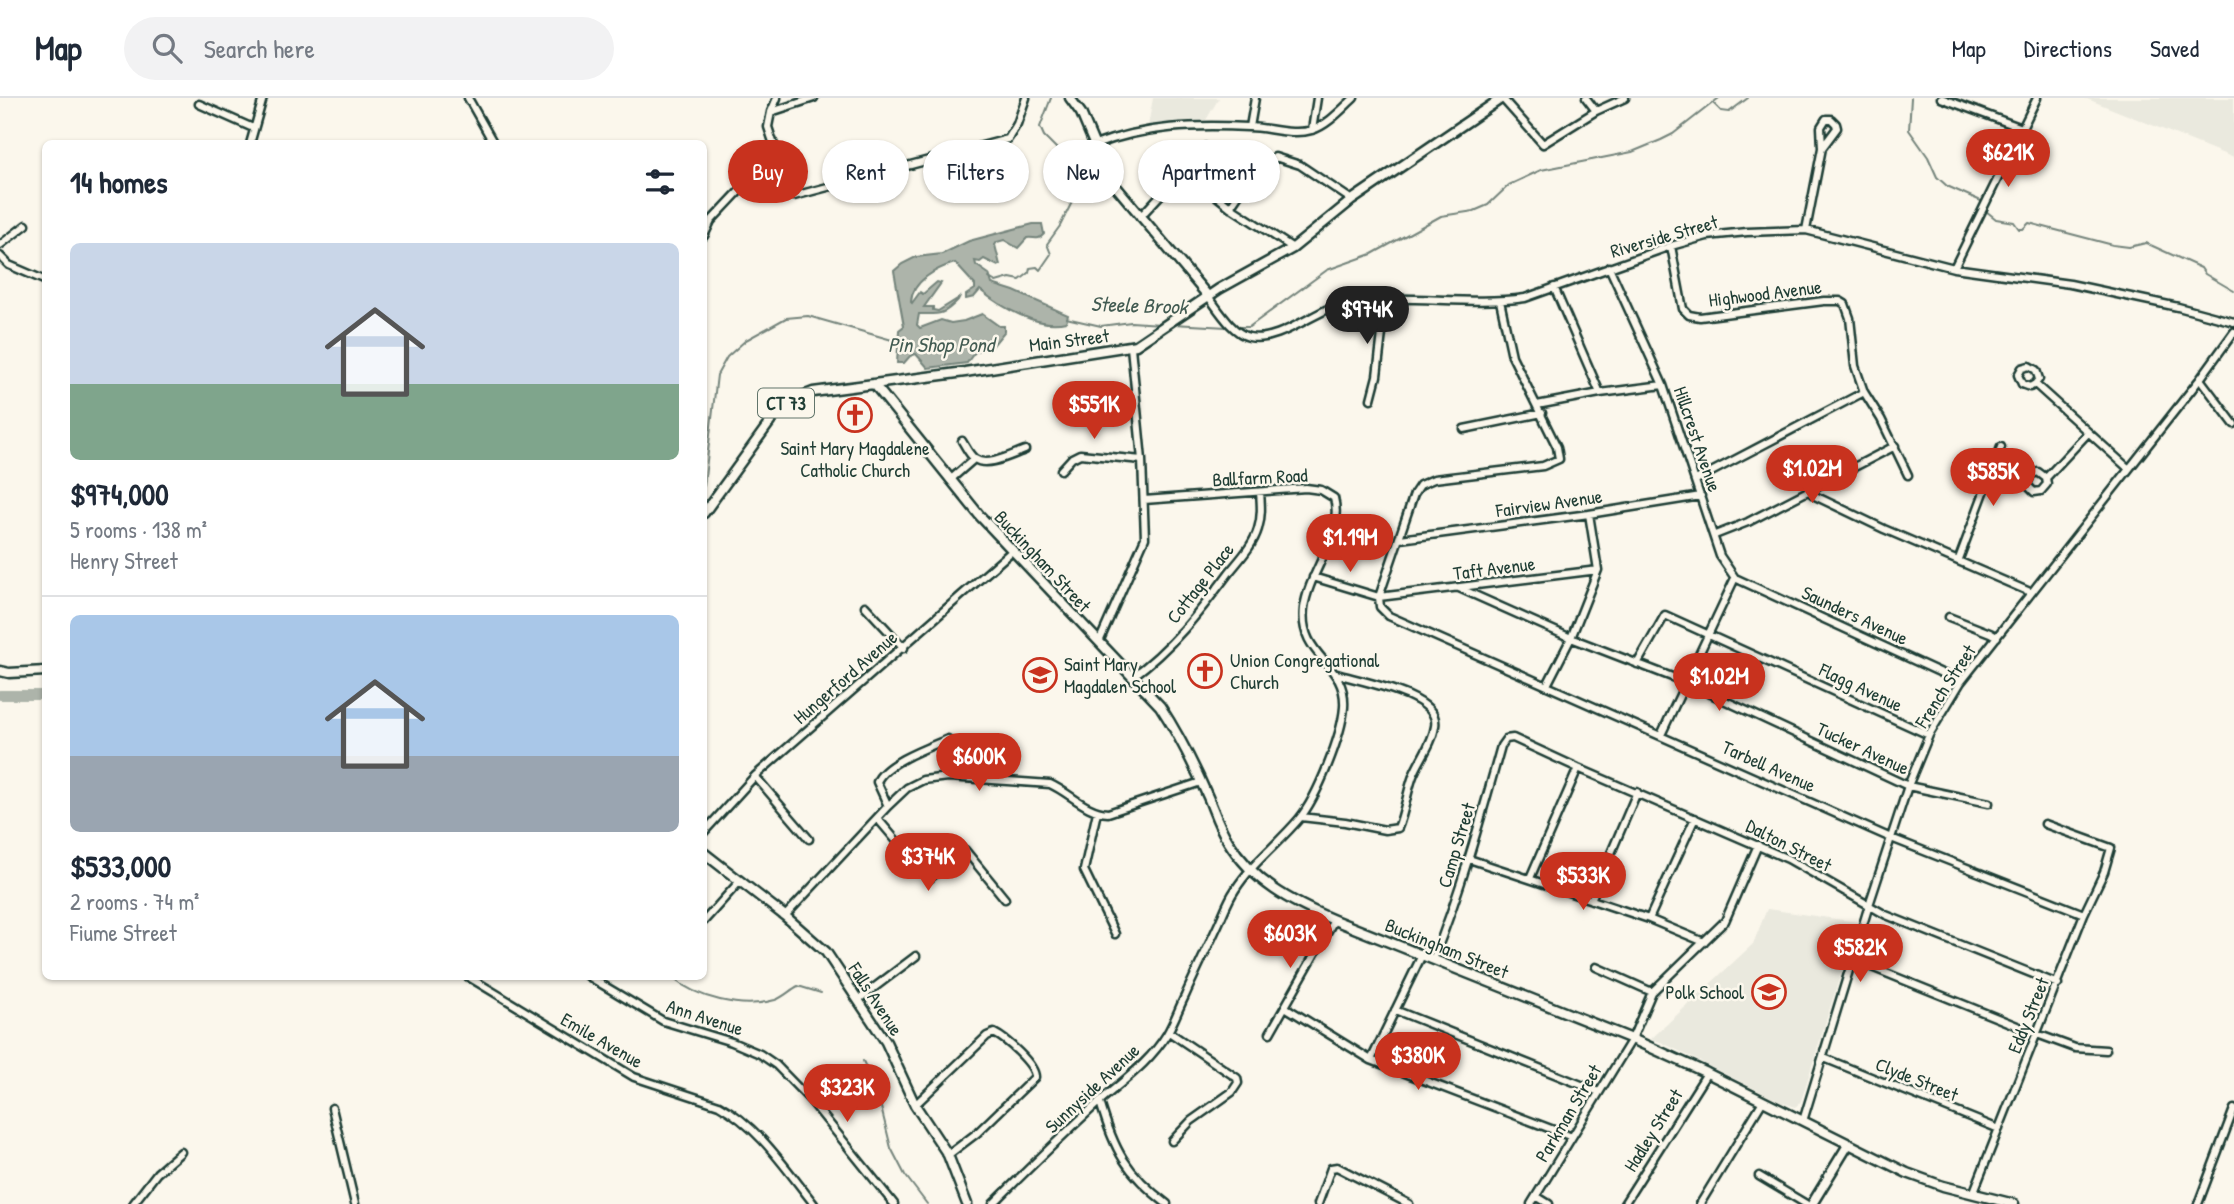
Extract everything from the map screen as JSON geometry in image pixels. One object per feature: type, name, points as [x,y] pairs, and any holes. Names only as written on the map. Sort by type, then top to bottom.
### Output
[{"type":"main road","points":[[1070,98],[1081,113],[1093,140]]},
{"type":"main road","name":"Main Street","points":[[707,509],[778,411],[790,401],[813,392],[1131,347],[1158,332],[1208,296],[1293,248],[1352,200],[1502,98]]},
{"type":"main road","points":[[1124,197],[1208,296]]},
{"type":"main road","name":"Buckingham Street","points":[[874,384],[950,480],[1012,551],[1160,706],[1180,736],[1227,841],[1250,869],[1292,902],[1632,1039],[1707,1073],[1907,1173],[2014,1204]]},
{"type":"main road","points":[[0,671],[42,671]]},
{"type":"main road","name":"Falls Avenue","points":[[707,855],[826,952],[886,1042],[915,1105],[948,1155],[967,1204]]},
{"type":"main road","points":[[1812,1204],[1848,1145]]},
{"type":"street","points":[[251,140],[263,98]]},
{"type":"street","points":[[468,98],[492,140]]},
{"type":"street","points":[[773,140],[768,127],[777,98]]},
{"type":"street","points":[[771,112],[814,98]]},
{"type":"street","points":[[808,192],[1008,139],[1017,124],[1026,98]]},
{"type":"street","points":[[1250,127],[1255,98]]},
{"type":"street","points":[[1312,130],[1317,98]]},
{"type":"street","points":[[1107,140],[1173,127],[1250,127],[1300,132],[1312,130],[1333,117],[1354,98]]},
{"type":"street","points":[[1502,98],[1543,144],[1596,111],[1625,98]]},
{"type":"street","points":[[1586,98],[1596,111]]},
{"type":"street","points":[[1941,98],[2022,128]]},
{"type":"street","points":[[1954,268],[2037,98]]},
{"type":"street","points":[[199,104],[253,128]]},
{"type":"street","points":[[1806,230],[1822,148]]},
{"type":"street","points":[[1230,207],[1257,168],[1275,157],[1300,165],[1352,200]]},
{"type":"street","points":[[707,230],[711,221],[728,203]]},
{"type":"street","points":[[1140,217],[1153,203]]},
{"type":"street","points":[[1225,203],[1293,248]]},
{"type":"street","points":[[0,245],[26,225]]},
{"type":"street","name":"Riverside Street","points":[[1208,296],[1243,335],[1254,338],[1279,333],[1345,302],[1386,299],[1500,301],[1525,298],[1609,267],[1707,236],[1806,230],[1954,268],[2070,284],[2190,309],[2234,322]]},
{"type":"street","name":"Highwood Avenue","points":[[1671,246],[1683,309],[1689,315],[1700,317],[1824,300],[1845,304],[1850,318],[1855,366],[1864,392]]},
{"type":"street","points":[[0,256],[9,265],[42,279]]},
{"type":"street","name":"Hillcrest Avenue","points":[[1609,267],[1662,385],[1720,556],[1735,578]]},
{"type":"street","points":[[1554,287],[1600,393]]},
{"type":"street","points":[[1371,399],[1377,376],[1386,299]]},
{"type":"street","points":[[1379,597],[1414,494],[1420,485],[1434,479],[1543,466],[1559,458],[1542,413],[1512,356],[1500,301]]},
{"type":"street","name":"French Street","points":[[1803,1121],[1869,905],[1908,786],[1929,735],[1961,682],[2234,332]]},
{"type":"street","points":[[1099,642],[1144,538],[1142,460],[1131,347]]},
{"type":"street","points":[[2200,379],[2234,424]]},
{"type":"street","points":[[2035,384],[2129,469]]},
{"type":"street","points":[[1537,405],[1662,385]]},
{"type":"street","points":[[1696,480],[1864,392],[1908,475]]},
{"type":"street","points":[[1464,429],[1542,413]]},
{"type":"street","points":[[2046,478],[2088,433]]},
{"type":"street","points":[[962,441],[974,459],[987,461],[1025,450]]},
{"type":"street","points":[[1715,535],[1748,522],[1895,446]]},
{"type":"street","points":[[1959,559],[2001,447]]},
{"type":"street","points":[[1061,470],[1080,454],[1142,460]]},
{"type":"street","points":[[950,480],[974,459]]},
{"type":"street","name":"Ballfarm Road","points":[[1144,499],[1306,488],[1321,490],[1334,498],[1337,509],[1335,525],[1313,577],[1304,608],[1305,632],[1316,653],[1337,674]]},
{"type":"street","points":[[1809,491],[1884,529],[1959,559],[2030,592]]},
{"type":"street","name":"Cottage Place","points":[[1132,677],[1167,649],[1199,613],[1248,549],[1262,514],[1260,492]]},
{"type":"street","name":"Fairview Avenue","points":[[1400,539],[1701,496]]},
{"type":"street","points":[[1547,685],[1571,638],[1598,570],[1589,514]]},
{"type":"street","name":"Hungerford Avenue","points":[[707,829],[755,776],[1012,551]]},
{"type":"street","name":"Taft Avenue","points":[[1313,577],[1379,597],[1598,570]]},
{"type":"street","points":[[1661,735],[1735,578]]},
{"type":"street","name":"Saunders Avenue","points":[[1735,578],[1961,682]]},
{"type":"street","name":"Tucker Avenue","points":[[1458,588],[1571,638],[1685,682],[1908,786],[1989,803]]},
{"type":"street","name":"Tarbell Avenue","points":[[1379,597],[1380,607],[1389,616],[1891,838],[2084,914]]},
{"type":"street","points":[[865,606],[904,648]]},
{"type":"street","name":"Flagg Avenue","points":[[1637,664],[1665,615],[1929,735]]},
{"type":"street","points":[[1949,617],[1997,637]]},
{"type":"street","points":[[1301,817],[1385,830],[1398,828],[1413,776],[1435,726],[1434,714],[1427,705],[1393,691],[1337,674]]},
{"type":"street","points":[[1250,869],[1273,849],[1301,817],[1322,776],[1340,733],[1344,698],[1337,674]]},
{"type":"street","name":"Dalton Street","points":[[1506,739],[1513,737],[1578,768],[1758,845],[1788,859],[1886,915],[2058,984]]},
{"type":"street","points":[[888,806],[877,782],[883,773],[905,758],[948,738]]},
{"type":"street","name":"Camp Street","points":[[1433,960],[1453,910],[1506,739]]},
{"type":"street","points":[[1530,878],[1578,768]]},
{"type":"street","points":[[755,776],[810,839]]},
{"type":"street","points":[[785,916],[888,806],[907,789],[923,780],[948,777],[1050,784],[1065,790],[1088,808],[1108,813],[1201,782]]},
{"type":"street","points":[[1591,900],[1637,792]]},
{"type":"street","points":[[1097,812],[1084,870],[1115,934]]},
{"type":"street","points":[[877,818],[929,879],[965,850],[1004,899]]},
{"type":"street","points":[[1649,919],[1695,818]]},
{"type":"street","name":"Eddy Street","points":[[1973,1194],[2084,914],[2104,872],[2111,848],[2045,824]]},
{"type":"street","points":[[1596,967],[1652,992],[1725,921],[1758,845]]},
{"type":"street","points":[[1469,859],[1649,919],[1704,942]]},
{"type":"street","name":"Sunnyside Avenue","points":[[997,1203],[1100,1102],[1150,1058],[1168,1032],[1233,892],[1250,869]]},
{"type":"street","points":[[707,918],[740,881]]},
{"type":"street","points":[[1270,1033],[1334,920]]},
{"type":"street","points":[[1371,1060],[1422,955]]},
{"type":"street","points":[[859,999],[916,956]]},
{"type":"street","points":[[1854,960],[2075,1048],[2106,1050]]},
{"type":"street","name":"Emile Avenue","points":[[474,980],[634,1077],[731,1111],[762,1141],[814,1204]]},
{"type":"street","name":"Ann Avenue","points":[[595,980],[663,1021],[732,1042],[760,1054],[776,1065],[812,1102],[894,1204]]},
{"type":"street","name":"Parkman Street","points":[[1531,1204],[1632,1039],[1652,992]]},
{"type":"street","points":[[1285,1007],[1371,1060],[1572,1137]]},
{"type":"street","points":[[1395,1010],[1599,1092]]},
{"type":"street","points":[[1168,1032],[1237,1078],[1238,1083],[1232,1092],[1191,1121],[1172,1141]]},
{"type":"street","points":[[915,1105],[987,1036],[994,1033],[1010,1045],[1036,1073],[977,1133],[948,1155]]},
{"type":"street","name":"Clyde Street","points":[[1824,1058],[1999,1129]]},
{"type":"street","name":"Hadley Street","points":[[1624,1204],[1707,1073]]},
{"type":"street","points":[[1700,1204],[1763,1101]]},
{"type":"street","points":[[1100,1102],[1111,1139],[1131,1173],[1167,1204]]},
{"type":"street","points":[[332,1108],[355,1204]]},
{"type":"street","points":[[2198,1204],[2234,1110]]},
{"type":"street","points":[[134,1204],[157,1173],[181,1152]]},
{"type":"street","points":[[1318,1204],[1331,1168],[1337,1167],[1409,1204]]},
{"type":"street","points":[[1759,1176],[1806,1204]]},
{"type":"street","points":[[1536,1196],[1549,1204]]},
{"type":"shaded area","points":[[1153,98],[1219,98],[1206,120],[1148,126]]},
{"type":"shaded area","points":[[2085,98],[2234,98],[2234,158]]},
{"type":"shaded area","name":"Polk School","points":[[1767,909],[1857,922],[1801,1101],[1796,1107],[1651,1039],[1753,944]]},
{"type":"water","name":"Pin Shop Pond","points":[[1042,224],[1042,236],[1027,238],[1018,248],[1004,240],[997,242],[995,245],[1000,265],[984,259],[975,261],[976,265],[989,274],[992,284],[1068,315],[1066,322],[1044,322],[1020,315],[980,290],[974,297],[966,299],[966,295],[975,289],[975,285],[955,263],[927,276],[912,294],[911,302],[920,292],[923,294],[937,282],[941,283],[924,307],[933,307],[933,310],[938,311],[959,298],[958,300],[940,313],[919,314],[917,325],[920,328],[941,320],[951,323],[964,321],[982,314],[999,326],[1004,326],[1004,332],[990,349],[976,352],[967,363],[928,368],[916,354],[904,363],[897,363],[899,330],[904,326],[894,271],[916,257],[942,254],[969,241]]},
{"type":"waterway","points":[[989,278],[996,282],[1010,278],[1020,280],[1029,273],[1030,268],[1037,267],[1040,270],[1051,254],[1047,244],[1071,204],[1077,169],[1044,136],[1040,127],[1051,98]]},
{"type":"waterway","name":"Steele Brook","points":[[1236,327],[1249,327],[1327,270],[1372,254],[1441,216],[1474,211],[1488,205],[1509,185],[1541,170],[1632,152],[1661,140],[1673,134],[1719,98]]},
{"type":"waterway","points":[[1714,104],[1721,111],[1729,112],[1748,98]]},
{"type":"waterway","points":[[1911,98],[1909,130],[1928,157],[1937,177],[1947,186],[1981,201]]},
{"type":"waterway","points":[[1986,211],[1996,219],[2014,222],[2019,229],[2029,223],[2113,245],[2129,247],[2146,243],[2201,268],[2205,274],[2234,291]]},
{"type":"waterway","name":"Steele Brook","points":[[707,460],[717,375],[727,357],[746,340],[786,318],[808,316],[899,342]]},
{"type":"waterway","name":"Steele Brook","points":[[1066,318],[1101,326],[1131,322],[1161,324]]},
{"type":"waterway","name":"Steele Brook","points":[[1173,324],[1227,327]]},
{"type":"waterway","name":"Steele Brook","points":[[0,695],[42,695]]},
{"type":"waterway","points":[[676,980],[706,996],[734,1003],[775,1000],[798,986],[821,993]]},
{"type":"waterway","points":[[863,1061],[877,1091],[891,1148],[905,1175],[927,1204]]},
{"type":"place","name":"Saint Mary Magdalene Catholic Church","points":[[855,415]]},
{"type":"place","name":"Union Congregational Church","points":[[1205,671]]},
{"type":"place","name":"Saint Mary Magdalen School","points":[[1040,675]]},
{"type":"place","name":"Polk School","points":[[1769,992]]}]
